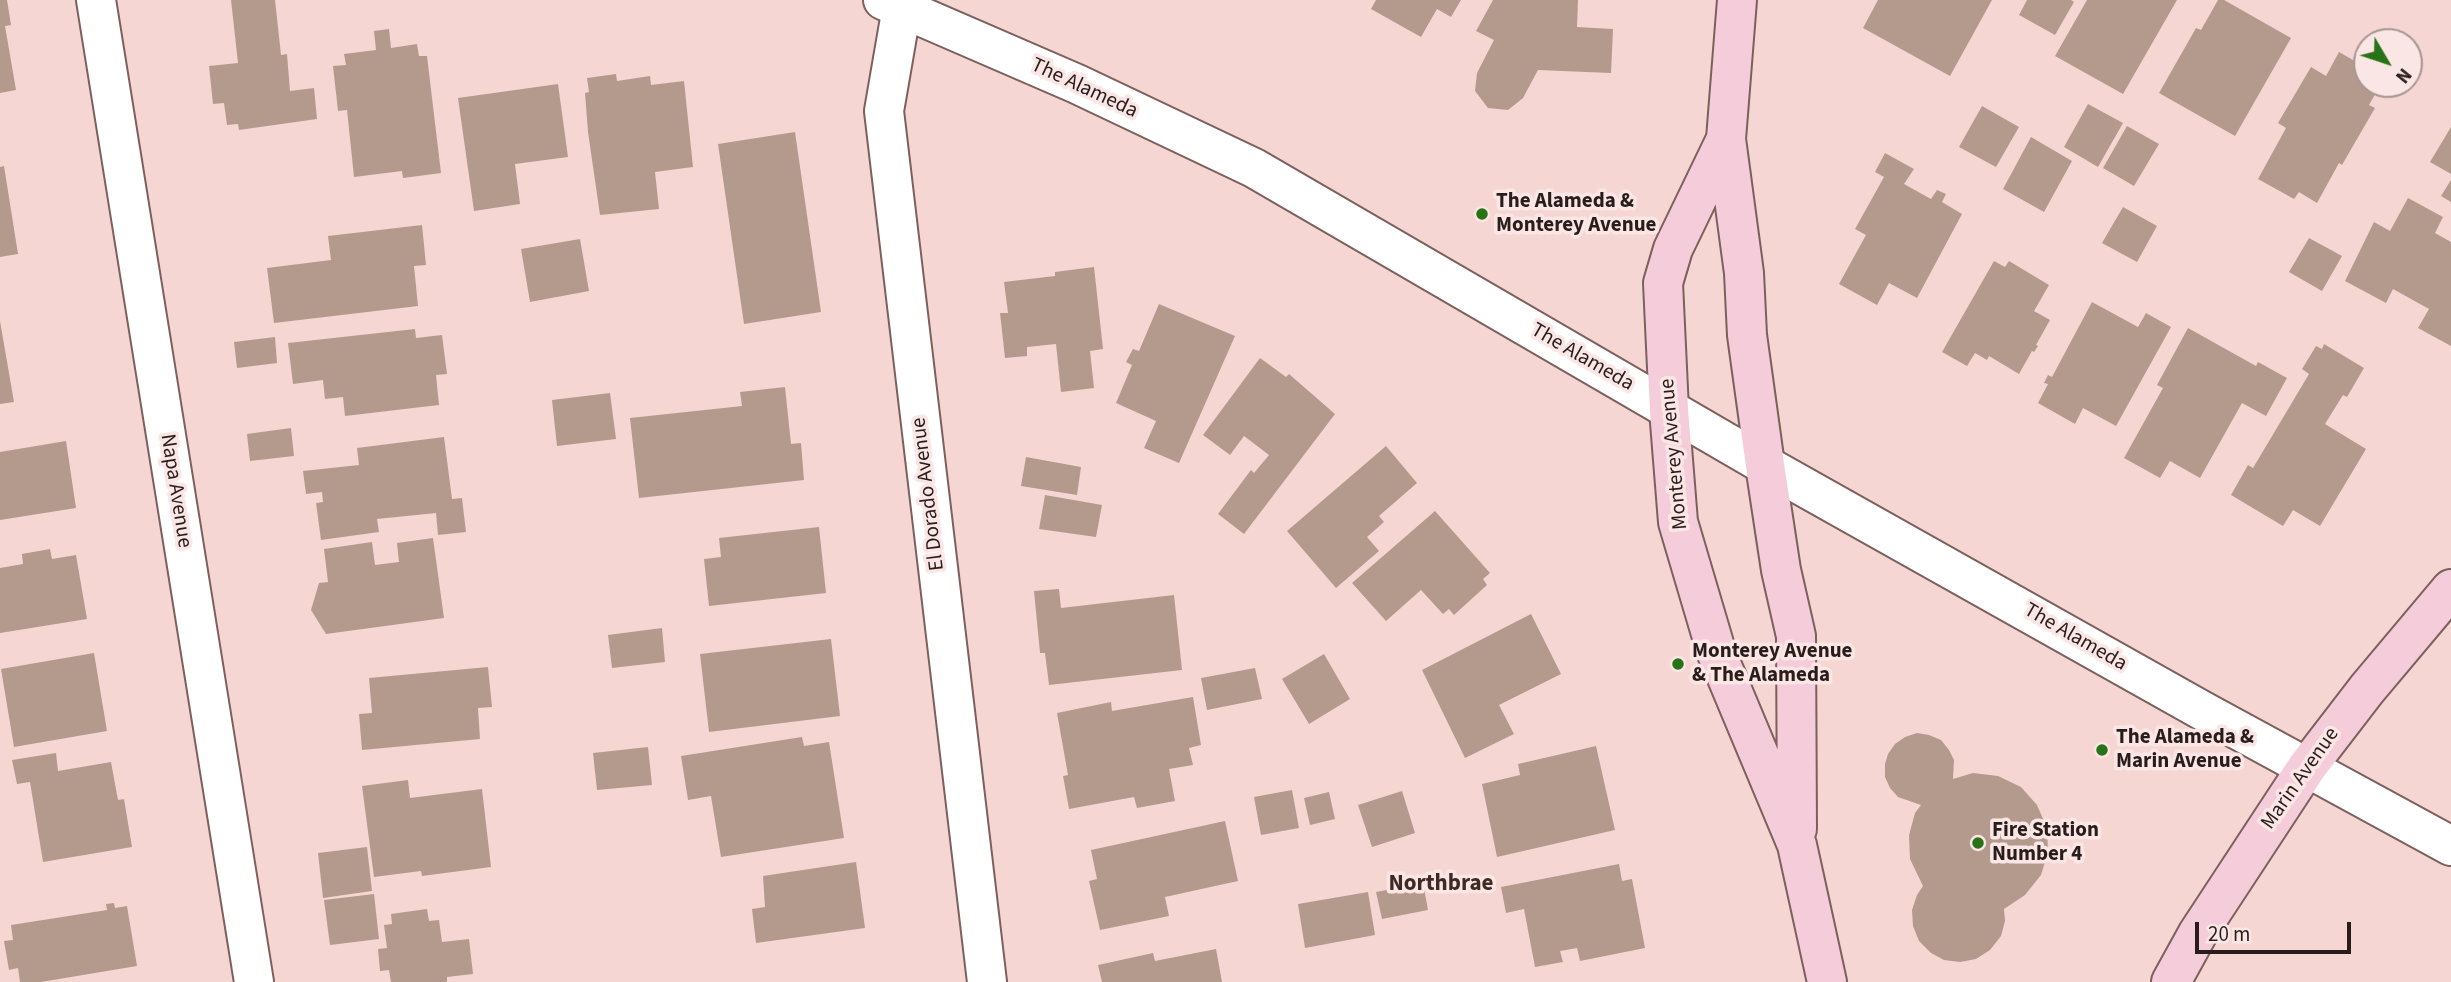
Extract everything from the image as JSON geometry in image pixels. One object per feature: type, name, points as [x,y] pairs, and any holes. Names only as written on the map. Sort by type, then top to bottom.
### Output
[{"type":"main road","name":"Monterey Avenue","points":[[1737,0],[1726,139],[1744,273],[1747,335],[1765,465],[1796,636],[1797,845]]},
{"type":"main road","name":"Monterey Avenue","points":[[1726,139],[1672,249],[1663,283],[1678,522],[1717,654],[1797,845],[1827,982]]},
{"type":"main road","name":"Marin Avenue","points":[[2171,982],[2206,921],[2307,767],[2367,689],[2451,589]]},
{"type":"street","name":"Napa Avenue","points":[[96,0],[254,982]]},
{"type":"street","name":"The Alameda","points":[[892,3],[1077,84],[1254,168],[1765,465],[2451,846]]},
{"type":"street","name":"El Dorado Avenue","points":[[892,3],[884,111],[987,982]]},
{"type":"building","points":[[0,0],[7,0],[11,25],[5,26],[16,90],[0,93]]},
{"type":"building","points":[[231,0],[275,0],[281,55],[287,54],[290,91],[314,88],[317,119],[239,130],[238,124],[227,125],[224,103],[213,104],[209,66],[238,63]]},
{"type":"building","points":[[1376,0],[1461,0],[1451,17],[1437,9],[1421,37],[1371,9]]},
{"type":"building","points":[[1493,0],[1578,0],[1577,27],[1613,29],[1611,73],[1538,70],[1523,98],[1508,110],[1488,108],[1475,91],[1477,73],[1494,40],[1476,31]]},
{"type":"building","points":[[1878,0],[1992,0],[1950,76],[1863,28]]},
{"type":"building","points":[[2027,0],[2074,2],[2055,35],[2019,15]]},
{"type":"building","points":[[2087,0],[2177,0],[2123,94],[2055,56]]},
{"type":"building","points":[[2218,0],[2224,0],[2291,38],[2235,136],[2159,93],[2196,28],[2201,30]]},
{"type":"building","points":[[389,29],[391,48],[417,44],[419,56],[427,56],[441,173],[403,178],[402,171],[354,177],[347,110],[338,111],[333,66],[346,65],[344,54],[376,50],[374,31]]},
{"type":"building","points":[[2339,52],[2353,60],[2353,98],[2373,98],[2369,105],[2375,108],[2317,203],[2299,192],[2294,199],[2258,179],[2286,128],[2278,123],[2311,67],[2326,76]]},
{"type":"building","points":[[616,74],[617,81],[650,76],[651,85],[684,81],[693,167],[655,172],[659,209],[600,215],[585,93],[589,92],[587,78]]},
{"type":"building","points":[[558,84],[568,157],[515,164],[520,204],[474,211],[458,98]]},
{"type":"building","points":[[2088,104],[2123,123],[2098,167],[2064,147]]},
{"type":"building","points":[[1982,106],[2019,127],[1996,167],[1959,147]]},
{"type":"building","points":[[2127,126],[2159,144],[2134,186],[2103,168]]},
{"type":"building","points":[[2451,127],[2451,174],[2430,162]]},
{"type":"building","points":[[795,132],[821,312],[744,324],[718,144]]},
{"type":"building","points":[[2031,137],[2072,161],[2044,212],[2003,189]]},
{"type":"building","points":[[1885,153],[1914,169],[1904,184],[1931,199],[1937,190],[1946,194],[1942,202],[1962,214],[1917,298],[1889,283],[1877,305],[1839,284],[1866,235],[1855,229],[1884,177],[1875,172]]},
{"type":"building","points":[[4,166],[18,254],[0,257],[0,167]]},
{"type":"building","points":[[2451,180],[2451,202],[2441,196]]},
{"type":"building","points":[[2408,198],[2443,217],[2435,233],[2451,242],[2451,346],[2418,328],[2429,309],[2393,289],[2386,303],[2345,281],[2374,222],[2390,231]]},
{"type":"building","points":[[2123,207],[2157,226],[2137,262],[2102,243]]},
{"type":"building","points":[[422,225],[426,265],[414,266],[418,306],[274,323],[267,268],[331,260],[328,236]]},
{"type":"building","points":[[2309,238],[2342,256],[2322,291],[2289,272]]},
{"type":"building","points":[[580,239],[589,291],[530,302],[521,249]]},
{"type":"building","points":[[1994,261],[2005,267],[2009,261],[2049,285],[2034,311],[2050,320],[2036,345],[2038,346],[2032,351],[2019,374],[1989,356],[1987,360],[1975,353],[1967,366],[1942,352]]},
{"type":"building","points":[[1094,267],[1103,349],[1090,351],[1094,388],[1061,392],[1056,344],[1027,347],[1027,356],[1005,358],[1000,313],[1008,313],[1004,282],[1055,276],[1055,272]]},
{"type":"building","points":[[2092,302],[2138,327],[2146,313],[2171,327],[2116,426],[2083,408],[2075,424],[2038,403],[2048,384],[2044,383],[2048,375],[2052,377]]},
{"type":"building","points":[[1159,304],[1235,336],[1179,463],[1144,448],[1156,421],[1116,403],[1132,365],[1126,362],[1133,349],[1139,351]]},
{"type":"building","points":[[0,321],[14,402],[0,404]]},
{"type":"building","points":[[2188,328],[2256,366],[2258,362],[2287,378],[2266,416],[2242,403],[2200,478],[2170,461],[2160,478],[2124,458],[2163,388],[2157,385]]},
{"type":"building","points":[[415,329],[416,338],[442,335],[447,374],[436,375],[439,405],[345,416],[343,397],[325,399],[323,380],[293,384],[288,343]]},
{"type":"building","points":[[275,337],[277,363],[237,368],[234,342]]},
{"type":"building","points":[[2324,344],[2364,368],[2347,397],[2343,395],[2325,424],[2366,449],[2320,526],[2293,510],[2283,526],[2231,495],[2248,465],[2253,468],[2309,374],[2302,369],[2316,346],[2322,349]]},
{"type":"building","points":[[1260,358],[1286,377],[1289,374],[1335,414],[1244,534],[1218,514],[1251,470],[1254,473],[1269,455],[1244,436],[1230,455],[1203,435]]},
{"type":"building","points":[[785,387],[791,444],[801,443],[804,480],[639,498],[630,418],[742,406],[740,392]]},
{"type":"building","points":[[610,393],[616,439],[557,446],[552,400]]},
{"type":"building","points":[[291,428],[294,456],[250,461],[247,434]]},
{"type":"building","points":[[444,437],[452,499],[462,498],[466,532],[438,535],[436,513],[377,519],[379,532],[321,540],[316,503],[323,502],[322,492],[306,494],[303,471],[359,465],[357,448]]},
{"type":"building","points":[[66,441],[76,508],[0,520],[0,452]]},
{"type":"building","points":[[1386,446],[1417,483],[1379,516],[1384,522],[1367,537],[1379,551],[1336,588],[1287,531]]},
{"type":"building","points":[[1026,457],[1081,467],[1077,495],[1021,486]]},
{"type":"building","points":[[1045,495],[1102,505],[1096,537],[1039,529]]},
{"type":"building","points":[[1435,511],[1490,573],[1483,579],[1487,585],[1454,615],[1449,609],[1443,614],[1421,590],[1386,621],[1352,583]]},
{"type":"building","points":[[819,527],[826,593],[709,606],[704,559],[721,557],[719,538]]},
{"type":"building","points":[[433,538],[444,618],[326,634],[311,610],[319,583],[328,582],[324,549],[372,542],[375,565],[399,562],[397,543]]},
{"type":"building","points":[[50,549],[52,559],[76,555],[87,619],[0,633],[0,568],[23,564],[22,554]]},
{"type":"building","points":[[1059,589],[1061,608],[1174,595],[1182,670],[1049,685],[1045,653],[1040,653],[1034,591]]},
{"type":"building","points":[[1531,614],[1561,674],[1499,705],[1514,734],[1465,758],[1422,670]]},
{"type":"building","points":[[662,628],[665,662],[612,668],[608,635]]},
{"type":"building","points":[[831,639],[840,716],[709,732],[700,654]]},
{"type":"building","points":[[94,653],[107,731],[14,747],[1,669]]},
{"type":"building","points":[[1324,654],[1350,699],[1309,724],[1282,679]]},
{"type":"building","points":[[488,667],[492,707],[478,708],[480,739],[362,750],[359,714],[372,713],[369,678]]},
{"type":"building","points":[[1255,668],[1262,699],[1207,710],[1201,678]]},
{"type":"building","points":[[1193,697],[1201,745],[1189,748],[1193,765],[1169,769],[1175,801],[1137,808],[1134,797],[1069,809],[1063,776],[1068,775],[1057,713],[1111,702],[1112,711]]},
{"type":"building","name":"Fire Station Number 4","points":[[1917,733],[1941,740],[1949,750],[1954,760],[1953,779],[1973,773],[1998,776],[2021,787],[2037,805],[2047,828],[2048,852],[2041,875],[2025,895],[2004,909],[2005,921],[2001,936],[1990,950],[1976,959],[1960,962],[1944,960],[1931,953],[1919,941],[1913,926],[1912,910],[1923,886],[1910,859],[1909,835],[1915,813],[1921,805],[1898,797],[1890,788],[1885,777],[1885,764],[1895,744]]},
{"type":"building","points":[[802,737],[804,746],[829,742],[844,838],[721,857],[711,796],[688,800],[681,756]]},
{"type":"building","points":[[1596,746],[1615,830],[1497,857],[1482,784],[1520,775],[1518,764]]},
{"type":"building","points":[[648,747],[652,785],[597,790],[593,753]]},
{"type":"building","points":[[56,753],[58,771],[111,762],[118,800],[124,799],[132,847],[43,862],[30,782],[17,784],[12,760]]},
{"type":"building","points":[[408,780],[410,798],[482,789],[491,867],[422,876],[421,871],[374,877],[362,786]]},
{"type":"building","points":[[1292,790],[1299,828],[1261,835],[1254,797]]},
{"type":"building","points":[[1402,791],[1415,833],[1372,847],[1358,805]]},
{"type":"building","points":[[1329,792],[1335,819],[1310,825],[1304,798]]},
{"type":"building","points":[[1225,821],[1238,881],[1165,897],[1169,916],[1100,930],[1089,881],[1097,879],[1091,850]]},
{"type":"building","points":[[367,847],[372,891],[323,898],[318,853]]},
{"type":"building","points":[[856,862],[865,928],[756,943],[752,909],[765,907],[763,876]]},
{"type":"building","points":[[1619,864],[1622,881],[1632,879],[1645,948],[1580,961],[1577,948],[1560,951],[1563,962],[1535,967],[1524,909],[1506,913],[1501,887]]},
{"type":"building","points":[[1423,883],[1428,910],[1382,919],[1376,892]]},
{"type":"building","points":[[1368,892],[1375,935],[1305,948],[1298,904]]},
{"type":"building","points":[[374,894],[379,939],[330,945],[324,900]]},
{"type":"building","points":[[114,903],[115,908],[127,906],[137,966],[41,982],[20,982],[18,968],[9,970],[4,941],[13,940],[11,925],[107,910],[106,904]]},
{"type":"building","points":[[427,909],[429,921],[439,920],[442,942],[469,939],[473,974],[447,977],[447,982],[391,982],[389,970],[380,971],[378,949],[387,948],[384,925],[392,924],[391,914]]},
{"type":"building","points":[[1216,949],[1222,982],[1102,982],[1098,965],[1153,953],[1155,961]]},
{"type":"place","name":"The Alameda & Monterey Avenue","points":[[1482,214]]},
{"type":"place","name":"Monterey Avenue & The Alameda","points":[[1678,664]]},
{"type":"place","name":"The Alameda & Marin Avenue","points":[[2102,750]]},
{"type":"place","name":"Fire Station Number 4","points":[[1978,843]]},
{"type":"district","name":"Northbrae","points":[[1441,885]]}]
